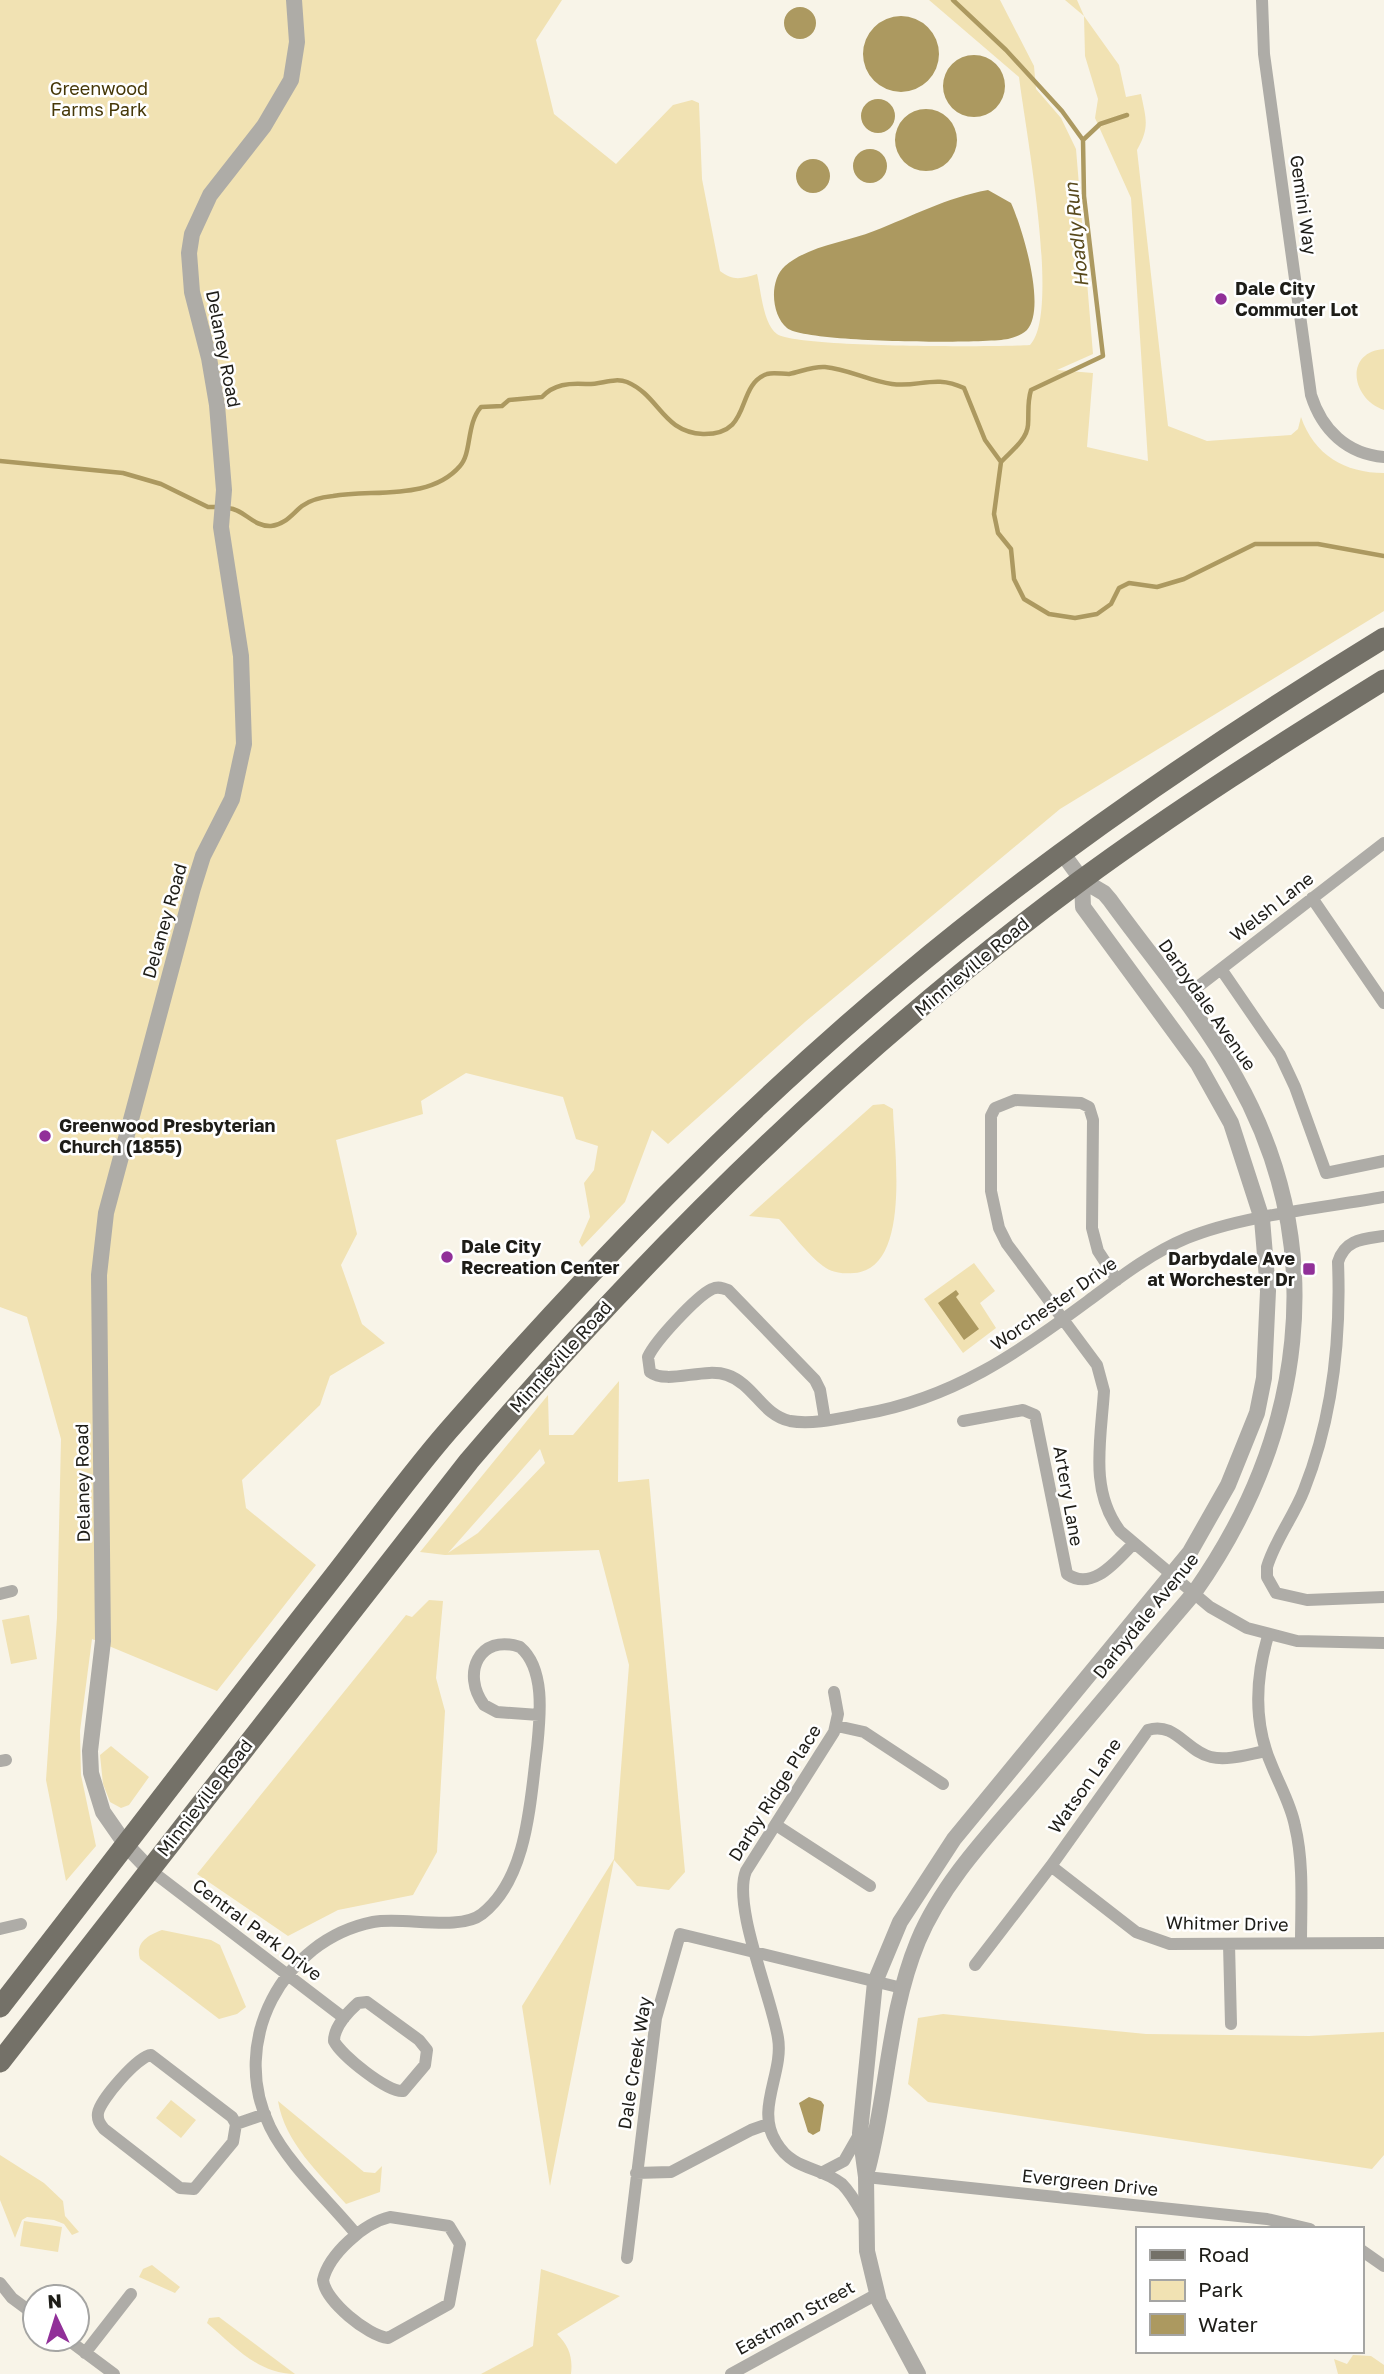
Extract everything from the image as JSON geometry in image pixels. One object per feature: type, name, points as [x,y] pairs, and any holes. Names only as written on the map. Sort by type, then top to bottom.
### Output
[{"type":"main road","name":"Minnieville Road","points":[[0,2007],[444,1436],[605,1258],[821,1048],[990,907],[1210,748],[1384,638]]},
{"type":"main road","name":"Minnieville Road","points":[[0,2062],[394,1554],[551,1365],[764,1149],[917,1013],[1082,880],[1232,776],[1384,680]]},
{"type":"street","name":"Delaney Road","points":[[149,1869],[126,1845],[103,1812],[91,1773],[91,1744],[103,1641],[101,1240],[121,1152],[193,888],[204,856],[232,799],[241,766],[244,744],[241,656],[221,527],[224,490],[216,405],[209,358],[192,292],[189,253],[192,234],[210,195],[264,125],[290,80],[297,42],[294,0]]},
{"type":"street","name":"Gemini Way","points":[[1262,0],[1264,54],[1311,395],[1319,415],[1336,437],[1351,448],[1384,457]]},
{"type":"street","name":"Welsh Lane","points":[[1182,999],[1384,843]]},
{"type":"street","name":"Darbydale Avenue","points":[[866,2177],[877,2133],[891,2034],[902,1988],[919,1939],[953,1881],[1194,1593],[1234,1532],[1254,1490],[1275,1435],[1284,1399],[1293,1329],[1294,1280],[1287,1215],[1255,1114],[1236,1076],[1104,893],[1082,880],[1063,854]]},
{"type":"street","name":"Darbydale Avenue","points":[[918,2374],[890,2325],[877,2294],[867,2251],[866,2177],[860,2133],[875,1982],[900,1922],[954,1839],[1174,1574],[1213,1516],[1257,1413],[1267,1342],[1268,1291],[1262,1219],[1248,1167],[1220,1100],[1198,1064],[1083,907],[1082,880]]},
{"type":"street","points":[[1312,898],[1384,1003]]},
{"type":"street","points":[[1222,968],[1280,1055],[1295,1087],[1326,1174],[1384,1161]]},
{"type":"street","points":[[1117,1280],[1098,1251],[1092,1228],[1093,1120],[1089,1107],[1082,1103],[1014,1100],[1001,1103],[991,1116],[993,1210],[1007,1244],[1097,1365],[1102,1378],[1100,1491],[1110,1518],[1134,1543],[1230,1620],[1268,1636],[1297,1641],[1384,1643]]},
{"type":"street","name":"Worchester Drive","points":[[825,1420],[820,1390],[815,1380],[729,1290],[722,1287],[710,1290],[664,1334],[648,1357],[650,1372],[659,1377],[699,1372],[726,1375],[748,1387],[774,1415],[802,1422],[825,1420],[905,1406],[956,1387],[1011,1357],[1117,1280],[1186,1239],[1262,1219],[1384,1197]]},
{"type":"street","points":[[1384,1236],[1354,1241],[1340,1253],[1338,1337],[1322,1433],[1303,1493],[1266,1567],[1267,1577],[1276,1593],[1293,1599],[1384,1597]]},
{"type":"street","name":"Artery Lane","points":[[963,1422],[1023,1410],[1035,1415],[1067,1574],[1081,1580],[1097,1577],[1134,1543]]},
{"type":"street","points":[[1268,1636],[1260,1668],[1257,1707],[1266,1751],[1295,1825],[1299,1849],[1301,1943]]},
{"type":"street","points":[[356,2234],[280,2143],[265,2114],[257,2071],[259,2036],[272,1996],[287,1974],[316,1945],[351,1928],[388,1920],[465,1922],[488,1909],[516,1864],[525,1841],[539,1715],[538,1684],[526,1653],[520,1647],[510,1645],[492,1647],[482,1653],[474,1665],[473,1674],[484,1705],[497,1712],[539,1715]]},
{"type":"street","name":"Darby Ridge Place","points":[[768,2124],[769,2097],[778,2065],[778,2037],[753,1952],[742,1884],[747,1871],[837,1726],[834,1692]]},
{"type":"street","points":[[837,1726],[864,1732],[943,1784]]},
{"type":"street","name":"Watson Lane","points":[[975,1965],[1051,1866],[1148,1730],[1165,1728],[1210,1757],[1223,1758],[1266,1751]]},
{"type":"street","points":[[776,1825],[870,1886]]},
{"type":"street","name":"Whitmer Drive","points":[[1051,1866],[1136,1931],[1170,1944],[1384,1943]]},
{"type":"street","name":"Central Park Drive","points":[[149,1869],[344,2018]]},
{"type":"street","points":[[0,1929],[21,1924]]},
{"type":"street","name":"Dale Creek Way","points":[[627,2258],[656,2018],[680,1934],[902,1988]]},
{"type":"street","points":[[1229,1944],[1231,2024]]},
{"type":"street","points":[[367,2002],[424,2045],[427,2061],[405,2090],[392,2090],[339,2049],[334,2034],[344,2018],[358,2003],[367,2002]]},
{"type":"street","points":[[151,2055],[232,2117],[236,2124],[233,2142],[200,2185],[183,2190],[104,2129],[98,2114],[100,2106],[137,2061],[151,2055]]},
{"type":"street","points":[[236,2124],[265,2114]]},
{"type":"street","points":[[636,2173],[671,2172],[751,2130],[768,2124],[775,2141],[790,2160],[843,2185],[867,2221]]},
{"type":"street","points":[[821,2173],[844,2161],[860,2133]]},
{"type":"street","name":"Evergreen Drive","points":[[866,2177],[1267,2219],[1301,2227]]},
{"type":"street","points":[[390,2217],[449,2226],[460,2244],[449,2304],[394,2336],[381,2337],[372,2333],[331,2300],[323,2286],[326,2270],[356,2234],[370,2223],[390,2217]]},
{"type":"street","points":[[1363,2251],[1384,2266]]},
{"type":"street","points":[[0,2285],[21,2303]]},
{"type":"street","points":[[91,2345],[131,2294]]},
{"type":"street","name":"Eastman Street","points":[[731,2374],[877,2294]]},
{"type":"street","points":[[85,2353],[114,2374]]},
{"type":"green space","name":"Greenwood Farms Park","points":[[0,0],[562,0],[536,40],[554,114],[616,164],[673,105],[692,100],[699,103],[702,179],[720,271],[737,278],[757,274],[766,315],[777,334],[792,339],[856,344],[1030,345],[1039,326],[1042,259],[1019,77],[929,0],[1000,0],[1034,66],[1036,89],[1061,118],[1076,149],[1093,354],[1057,370],[1093,373],[1087,447],[1148,461],[1131,198],[1095,118],[1098,99],[1085,56],[1084,16],[1119,65],[1126,97],[1141,94],[1143,103],[1145,129],[1137,150],[1168,426],[1207,441],[1291,435],[1298,429],[1301,417],[1314,442],[1333,459],[1356,470],[1384,473],[1384,611],[1060,809],[805,1022],[668,1144],[652,1130],[625,1202],[582,1247],[579,1242],[590,1217],[584,1183],[594,1170],[598,1146],[576,1139],[563,1097],[466,1073],[421,1101],[423,1114],[336,1140],[357,1234],[341,1265],[362,1324],[385,1343],[330,1376],[320,1405],[242,1480],[246,1508],[316,1565],[217,1691],[92,1639],[80,1731],[81,1775],[96,1846],[66,1881],[46,1780],[57,1618],[61,1439],[27,1317],[0,1307]]},
{"type":"green space","points":[[1065,0],[1077,0],[1084,16]]},
{"type":"green space","points":[[1384,349],[1384,410],[1364,396],[1357,376],[1362,358],[1371,352]]},
{"type":"green space","points":[[884,1104],[893,1109],[896,1204],[885,1251],[872,1266],[854,1273],[830,1270],[811,1256],[779,1219],[749,1216],[873,1105]]},
{"type":"green space","points":[[974,1263],[995,1291],[980,1303],[996,1328],[963,1353],[924,1299]]},
{"type":"green space","points":[[619,1381],[618,1482],[649,1479],[685,1872],[669,1890],[637,1886],[614,1860],[550,2186],[522,2006],[614,1859],[629,1665],[599,1550],[445,1555],[420,1552],[548,1395],[549,1435],[573,1435]],"holes":[[[540,1449],[545,1463],[478,1533],[448,1553]]]},
{"type":"green space","points":[[429,1600],[443,1601],[436,1678],[445,1711],[437,1852],[413,1895],[338,1910],[288,1936],[197,1874],[406,1615],[412,1617]]},
{"type":"green space","points":[[29,1615],[37,1659],[11,1664],[2,1620]]},
{"type":"green space","points":[[111,1746],[149,1777],[129,1805],[121,1808],[110,1802],[103,1784],[100,1755]]},
{"type":"green space","points":[[162,1930],[211,1940],[220,1945],[246,2007],[237,2014],[219,2019],[140,1959],[139,1948],[144,1940]]},
{"type":"green space","points":[[943,2014],[1146,2034],[1309,2036],[1384,2032],[1384,2155],[1372,2169],[928,2102],[908,2084],[918,2018]]},
{"type":"green space","points":[[171,2100],[196,2120],[181,2138],[156,2118]]},
{"type":"green space","points":[[278,2101],[364,2172],[375,2173],[382,2166],[380,2192],[346,2204],[295,2144]]},
{"type":"green space","points":[[0,2155],[44,2183],[63,2201],[65,2216],[79,2232],[72,2235],[64,2224],[54,2220],[27,2217],[22,2220],[15,2238],[0,2200]]},
{"type":"green space","points":[[24,2221],[62,2227],[58,2252],[20,2246]]},
{"type":"green space","points":[[152,2265],[180,2287],[175,2293],[139,2277],[143,2269]]},
{"type":"green space","points":[[541,2269],[620,2296],[557,2334],[569,2352],[571,2374],[481,2374],[533,2346]]},
{"type":"green space","points":[[219,2317],[295,2374],[269,2369],[247,2357],[207,2323],[209,2318]]},
{"type":"green space","points":[[1353,2355],[1371,2356],[1384,2365],[1384,2374],[1338,2374],[1334,2359],[1347,2364]]},
{"type":"water","points":[[800,7],[811,12],[816,23],[811,34],[800,39],[789,34],[784,23],[789,12]]},
{"type":"water","points":[[901,16],[915,19],[928,27],[936,40],[939,54],[936,68],[928,81],[915,89],[901,92],[887,89],[874,81],[866,68],[863,54],[866,40],[874,27],[887,19]]},
{"type":"water","points":[[974,55],[996,64],[1005,86],[996,108],[974,117],[952,108],[943,86],[952,64]]},
{"type":"water","points":[[878,99],[890,104],[895,116],[890,128],[878,133],[866,128],[861,116],[866,104]]},
{"type":"water","points":[[926,109],[938,111],[948,118],[955,128],[955,152],[948,162],[938,169],[926,171],[914,169],[904,162],[897,152],[895,140],[897,128],[904,118],[914,111]]},
{"type":"water","points":[[870,149],[882,154],[887,166],[882,178],[870,183],[858,178],[853,166],[858,154]]},
{"type":"water","points":[[813,159],[825,164],[830,176],[825,188],[813,193],[801,188],[796,176],[801,164]]},
{"type":"water","points":[[988,190],[1011,203],[1031,267],[1034,286],[1033,319],[1023,333],[1008,339],[991,341],[858,339],[801,333],[787,328],[782,322],[775,306],[774,288],[780,272],[794,259],[943,203]]},
{"type":"water","points":[[956,1290],[959,1294],[956,1297],[979,1329],[964,1340],[938,1303]]},
{"type":"water","points":[[809,2097],[821,2101],[824,2105],[820,2131],[813,2135],[808,2132],[799,2103]]},
{"type":"waterway","name":"Hoadly Run","points":[[953,0],[1006,50],[1062,111],[1083,140],[1084,196],[1103,356],[1031,390],[1027,430],[1021,441],[1001,462]]},
{"type":"waterway","points":[[1083,140],[1100,124],[1127,115]]},
{"type":"waterway","points":[[228,508],[239,511],[259,524],[271,526],[285,521],[313,500],[349,494],[400,492],[433,484],[448,477],[464,460],[473,422],[481,407],[502,406],[509,400],[542,397],[562,385],[617,380],[627,382],[638,388],[678,427],[703,434],[730,427],[737,419],[750,389],[757,380],[767,374],[789,374],[825,367],[892,384],[944,382],[964,388],[985,440],[1001,462],[994,514],[998,533],[1011,549],[1014,579],[1024,599],[1049,614],[1075,618],[1097,614],[1111,604],[1119,588],[1129,583],[1157,587],[1184,579],[1255,544],[1318,544],[1384,556]]},
{"type":"waterway","points":[[0,461],[123,473],[161,484],[208,507],[219,507]]},
{"type":"place","name":"Dale City Commuter Lot","points":[[1221,299]]},
{"type":"place","name":"Greenwood Presbyterian Church (1855)","points":[[45,1136]]},
{"type":"place","name":"Dale City Recreation Center","points":[[447,1257]]},
{"type":"place","name":"Darbydale Ave at Worchester Dr","points":[[1309,1269]]}]
